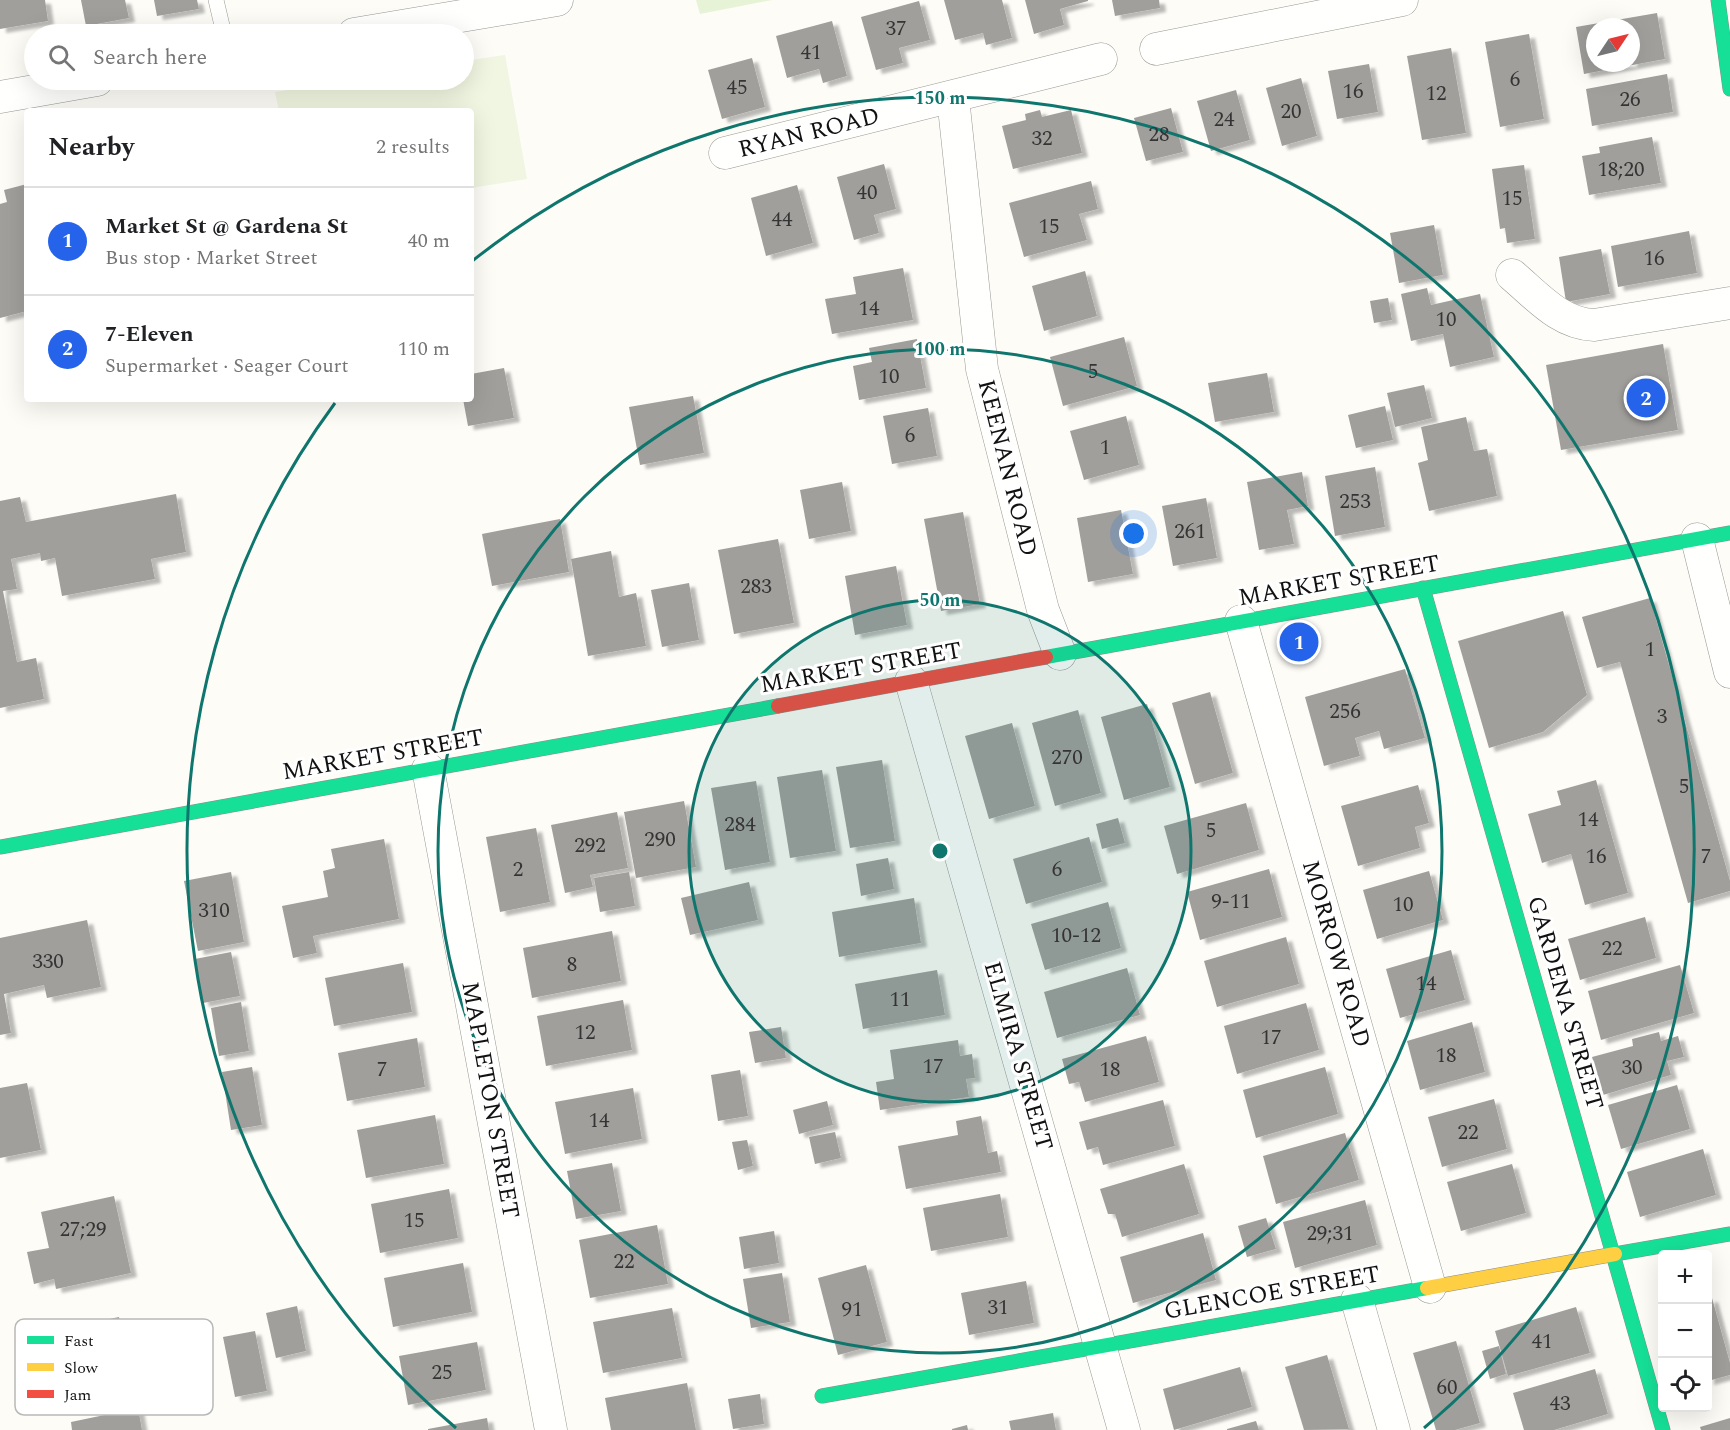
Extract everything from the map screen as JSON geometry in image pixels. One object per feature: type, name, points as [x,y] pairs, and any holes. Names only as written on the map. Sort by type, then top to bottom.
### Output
[{"type":"street","points":[[414,24],[557,0]]},
{"type":"street","points":[[1156,50],[1402,0]]},
{"type":"street","points":[[1718,0],[1730,89]]},
{"type":"street","name":"RYAN ROAD","points":[[725,153],[953,98],[1101,59]]},
{"type":"street","points":[[0,97],[40,90]]},
{"type":"street","name":"KEENAN ROAD","points":[[953,98],[982,369],[1043,610],[1060,654]]},
{"type":"street","points":[[1512,275],[1564,319],[1578,324],[1594,325],[1730,303]]},
{"type":"street","name":"MARKET STREET","points":[[0,847],[1730,533]]},
{"type":"street","points":[[1697,539],[1730,672]]},
{"type":"street","name":"GARDENA STREET","points":[[1423,588],[1663,1430]]},
{"type":"street","name":"MORROW ROAD","points":[[1242,621],[1430,1287]]},
{"type":"street","name":"ELMIRA STREET","points":[[911,681],[1124,1430]]},
{"type":"street","name":"MAPLETON STREET","points":[[428,769],[551,1430]]},
{"type":"street","name":"GLENCOE STREET","points":[[822,1396],[1730,1234]]},
{"type":"street","points":[[1357,1300],[1394,1430]]},
{"type":"lane","points":[[216,0],[222,24]]},
{"type":"green space","points":[[696,0],[772,0],[700,14]]},
{"type":"green space","points":[[505,55],[527,179],[474,188],[474,108],[278,108],[275,92],[288,90],[474,90],[474,60]]},
{"type":"building","points":[[0,0],[45,0],[48,21],[0,29]]},
{"type":"building","points":[[81,0],[125,0],[129,18],[86,24]]},
{"type":"building","points":[[154,0],[197,0],[199,9],[157,16]]},
{"type":"building","points":[[944,0],[1002,0],[1012,38],[986,45],[983,33],[955,40]]},
{"type":"building","points":[[1025,0],[1088,1],[1060,9],[1064,25],[1034,34]]},
{"type":"building","points":[[1112,0],[1159,0],[1160,8],[1115,16]]},
{"type":"building","points":[[919,1],[930,40],[899,48],[903,63],[876,70],[861,17]]},
{"type":"building","points":[[1657,13],[1665,59],[1640,64],[1640,18],[1628,18]]},
{"type":"building","points":[[832,21],[847,76],[823,83],[819,69],[787,78],[776,36]]},
{"type":"building","points":[[1586,25],[1586,72],[1595,72],[1584,74],[1576,27]]},
{"type":"building","points":[[1529,34],[1544,119],[1500,127],[1485,42]]},
{"type":"building","points":[[1451,48],[1466,133],[1422,140],[1407,56]]},
{"type":"building","points":[[752,58],[765,107],[722,119],[708,70]]},
{"type":"building","points":[[1369,64],[1378,112],[1337,119],[1328,71]]},
{"type":"building","points":[[1667,74],[1673,112],[1592,126],[1586,89]]},
{"type":"building","points":[[1301,78],[1317,136],[1282,146],[1266,88]]},
{"type":"building","points":[[1236,90],[1250,140],[1211,151],[1197,101]]},
{"type":"building","points":[[1171,108],[1183,152],[1146,161],[1134,118]]},
{"type":"building","points":[[1040,110],[1042,117],[1071,110],[1082,153],[1013,169],[1002,126],[1026,120],[1025,114]]},
{"type":"building","points":[[1652,137],[1661,183],[1589,195],[1582,156],[1600,153],[1599,147]]},
{"type":"building","points":[[884,164],[896,209],[874,215],[879,233],[854,240],[837,177]]},
{"type":"building","points":[[1524,165],[1535,239],[1507,243],[1505,228],[1500,229],[1492,169]]},
{"type":"building","points":[[1091,181],[1098,209],[1079,214],[1087,240],[1024,257],[1009,203]]},
{"type":"building","points":[[24,185],[24,312],[0,318],[0,204],[7,202],[4,190]]},
{"type":"building","points":[[797,185],[813,243],[766,256],[751,198]]},
{"type":"building","points":[[1434,225],[1443,275],[1399,283],[1390,233]]},
{"type":"building","points":[[1689,231],[1697,273],[1618,287],[1611,246]]},
{"type":"building","points":[[1601,249],[1610,294],[1566,302],[1559,257]]},
{"type":"building","points":[[903,268],[913,320],[832,334],[825,299],[856,294],[853,277]]},
{"type":"building","points":[[1085,271],[1097,316],[1044,331],[1032,286]]},
{"type":"building","points":[[1427,288],[1431,305],[1480,294],[1494,357],[1450,367],[1443,334],[1411,341],[1401,294]]},
{"type":"building","points":[[1388,298],[1392,320],[1374,323],[1370,301]]},
{"type":"building","points":[[1124,337],[1137,386],[1063,406],[1050,357]]},
{"type":"building","points":[[917,339],[926,388],[859,400],[853,366],[872,362],[869,348]]},
{"type":"building","points":[[1663,344],[1678,430],[1561,450],[1546,365]]},
{"type":"building","points":[[504,368],[514,418],[468,426],[464,402],[474,402],[474,373]]},
{"type":"building","points":[[1267,373],[1274,412],[1215,422],[1208,383]]},
{"type":"building","points":[[1424,385],[1432,418],[1395,427],[1387,393]]},
{"type":"building","points":[[693,396],[704,453],[640,465],[629,407]]},
{"type":"building","points":[[1385,406],[1393,440],[1356,448],[1348,415]]},
{"type":"building","points":[[928,408],[937,456],[892,464],[883,416]]},
{"type":"building","points":[[1126,416],[1139,465],[1084,480],[1070,431]]},
{"type":"building","points":[[1466,417],[1474,451],[1487,449],[1497,496],[1429,511],[1418,463],[1428,460],[1421,427]]},
{"type":"building","points":[[1375,467],[1385,527],[1335,536],[1325,476]]},
{"type":"building","points":[[1302,472],[1308,506],[1287,510],[1294,544],[1259,550],[1247,482]]},
{"type":"building","points":[[842,482],[851,531],[809,539],[800,490]]},
{"type":"building","points":[[176,494],[186,552],[151,559],[155,579],[62,596],[55,558],[41,561],[40,553],[11,559],[17,589],[3,591],[17,662],[36,658],[44,699],[0,708],[0,501],[20,497],[26,522]]},
{"type":"building","points":[[1206,498],[1217,558],[1173,566],[1162,506]]},
{"type":"building","points":[[1121,510],[1133,574],[1088,582],[1077,518]]},
{"type":"building","points":[[963,512],[980,604],[941,611],[924,519]]},
{"type":"building","points":[[560,519],[569,572],[492,586],[482,534]]},
{"type":"building","points":[[778,539],[794,623],[734,634],[718,550]]},
{"type":"building","points":[[611,551],[619,597],[636,593],[646,646],[588,656],[571,559]]},
{"type":"building","points":[[896,566],[907,625],[855,635],[845,576]]},
{"type":"building","points":[[689,583],[699,640],[662,647],[651,590]]},
{"type":"building","points":[[1650,598],[1730,881],[1730,891],[1688,903],[1620,662],[1597,668],[1582,617]]},
{"type":"building","points":[[1563,611],[1587,695],[1543,732],[1489,748],[1458,641]]},
{"type":"building","points":[[1405,669],[1425,738],[1384,749],[1379,731],[1355,738],[1360,756],[1324,766],[1305,697]]},
{"type":"building","points":[[1210,692],[1233,773],[1195,784],[1172,703]]},
{"type":"building","points":[[1147,704],[1170,787],[1124,800],[1101,717]]},
{"type":"building","points":[[1078,710],[1101,793],[1055,806],[1032,723]]},
{"type":"building","points":[[1012,723],[1035,806],[989,819],[965,736]]},
{"type":"building","points":[[882,760],[895,841],[850,848],[836,767]]},
{"type":"building","points":[[822,770],[836,851],[790,858],[777,777]]},
{"type":"building","points":[[1596,780],[1628,893],[1585,905],[1571,854],[1542,863],[1528,814],[1561,805],[1557,791]]},
{"type":"building","points":[[756,781],[770,862],[725,870],[711,788]]},
{"type":"building","points":[[1418,785],[1429,823],[1415,827],[1420,848],[1358,866],[1341,806]]},
{"type":"building","points":[[684,801],[696,867],[636,878],[624,812]]},
{"type":"building","points":[[1246,803],[1259,850],[1177,874],[1164,826]]},
{"type":"building","points":[[617,812],[628,868],[590,875],[593,887],[565,893],[551,825]]},
{"type":"building","points":[[1118,818],[1125,843],[1102,849],[1096,824]]},
{"type":"building","points":[[536,828],[550,902],[500,912],[486,837]]},
{"type":"building","points":[[1089,837],[1102,882],[1026,904],[1013,859]]},
{"type":"building","points":[[384,839],[399,919],[313,936],[317,953],[293,958],[282,906],[328,897],[323,871],[335,868],[331,849]]},
{"type":"building","points":[[888,858],[894,889],[861,896],[856,864]]},
{"type":"building","points":[[1269,869],[1282,917],[1200,940],[1187,892]]},
{"type":"building","points":[[1429,871],[1443,920],[1377,939],[1363,890]]},
{"type":"building","points":[[231,872],[244,942],[198,951],[184,881]]},
{"type":"building","points":[[629,872],[635,906],[600,912],[594,878]]},
{"type":"building","points":[[749,882],[758,920],[690,935],[681,898]]},
{"type":"building","points":[[914,898],[921,943],[839,957],[832,912]]},
{"type":"building","points":[[1108,902],[1121,948],[1045,970],[1031,924]]},
{"type":"building","points":[[1645,917],[1656,958],[1580,980],[1568,939]]},
{"type":"building","points":[[87,920],[101,987],[47,998],[44,985],[4,994],[11,1033],[0,1035],[0,938]]},
{"type":"building","points":[[612,931],[621,981],[532,998],[523,948]]},
{"type":"building","points":[[1286,937],[1299,984],[1217,1007],[1204,961]]},
{"type":"building","points":[[1451,950],[1465,1000],[1400,1018],[1386,969]]},
{"type":"building","points":[[231,952],[240,996],[203,1003],[195,959]]},
{"type":"building","points":[[403,963],[412,1012],[334,1026],[325,978]]},
{"type":"building","points":[[1680,965],[1694,1013],[1601,1040],[1588,991]]},
{"type":"building","points":[[1127,968],[1140,1015],[1057,1038],[1044,992]]},
{"type":"building","points":[[937,970],[945,1015],[863,1029],[855,984]]},
{"type":"building","points":[[623,1000],[632,1050],[546,1066],[537,1016]]},
{"type":"building","points":[[241,1002],[249,1051],[219,1056],[211,1008]]},
{"type":"building","points":[[1306,1003],[1319,1050],[1237,1074],[1224,1026]]},
{"type":"building","points":[[1472,1022],[1485,1072],[1420,1090],[1407,1041]]},
{"type":"building","points":[[781,1027],[786,1058],[755,1063],[749,1032]]},
{"type":"building","points":[[1659,1032],[1661,1041],[1678,1036],[1684,1057],[1667,1061],[1671,1075],[1603,1095],[1592,1057],[1633,1046],[1632,1039]]},
{"type":"building","points":[[1146,1036],[1159,1082],[1085,1102],[1079,1082],[1069,1084],[1062,1059]]},
{"type":"building","points":[[417,1038],[425,1087],[347,1101],[338,1053]]},
{"type":"building","points":[[958,1040],[960,1056],[972,1054],[975,1078],[966,1079],[969,1097],[880,1110],[876,1082],[894,1079],[890,1050]]},
{"type":"building","points":[[252,1067],[262,1125],[231,1130],[222,1072]]},
{"type":"building","points":[[1325,1067],[1338,1114],[1256,1138],[1243,1090]]},
{"type":"building","points":[[740,1070],[748,1116],[718,1121],[711,1075]]},
{"type":"building","points":[[27,1083],[41,1150],[0,1158],[0,1088]]},
{"type":"building","points":[[1677,1085],[1690,1129],[1621,1149],[1608,1105]]},
{"type":"building","points":[[633,1088],[642,1139],[565,1154],[555,1102]]},
{"type":"building","points":[[1494,1099],[1507,1149],[1442,1167],[1428,1117]]},
{"type":"building","points":[[1163,1100],[1175,1146],[1103,1165],[1098,1147],[1087,1150],[1079,1122]]},
{"type":"building","points":[[827,1101],[833,1125],[799,1134],[793,1110]]},
{"type":"building","points":[[435,1115],[444,1164],[366,1178],[357,1130]]},
{"type":"building","points":[[981,1116],[988,1153],[997,1151],[1001,1172],[906,1189],[898,1146],[958,1135],[956,1121]]},
{"type":"building","points":[[835,1132],[841,1158],[815,1164],[809,1137]]},
{"type":"building","points":[[1345,1133],[1359,1180],[1276,1204],[1263,1156]]},
{"type":"building","points":[[747,1140],[753,1166],[738,1170],[732,1142]]},
{"type":"building","points":[[1703,1149],[1716,1195],[1640,1217],[1627,1172]]},
{"type":"building","points":[[612,1163],[621,1211],[576,1219],[567,1171]]},
{"type":"building","points":[[1184,1164],[1199,1214],[1122,1237],[1115,1214],[1108,1214],[1100,1189]]},
{"type":"building","points":[[1512,1164],[1526,1213],[1461,1231],[1447,1182]]},
{"type":"building","points":[[449,1189],[458,1238],[380,1253],[371,1204]]},
{"type":"building","points":[[1000,1194],[1008,1237],[931,1251],[923,1208]]},
{"type":"building","points":[[114,1196],[131,1273],[56,1289],[54,1279],[34,1284],[27,1252],[49,1248],[41,1212]]},
{"type":"building","points":[[1365,1200],[1377,1245],[1295,1268],[1283,1222]]},
{"type":"building","points":[[1266,1218],[1276,1249],[1247,1257],[1238,1226]]},
{"type":"building","points":[[657,1225],[668,1284],[590,1298],[579,1240]]},
{"type":"building","points":[[774,1231],[779,1263],[744,1269],[739,1237]]},
{"type":"building","points":[[1203,1233],[1216,1280],[1133,1303],[1120,1257]]},
{"type":"building","points":[[463,1263],[472,1312],[393,1327],[384,1278]]},
{"type":"building","points":[[866,1265],[887,1342],[838,1355],[818,1278]]},
{"type":"building","points":[[782,1273],[790,1322],[751,1328],[743,1279]]},
{"type":"building","points":[[1026,1281],[1034,1323],[969,1335],[961,1293]]},
{"type":"building","points":[[1712,1298],[1730,1363],[1730,1375],[1712,1380]]},
{"type":"building","points":[[297,1306],[306,1351],[276,1358],[266,1313]]},
{"type":"building","points":[[1576,1307],[1590,1353],[1508,1376],[1495,1331]]},
{"type":"building","points":[[672,1308],[682,1358],[603,1373],[593,1322]]},
{"type":"building","points":[[255,1331],[267,1391],[235,1397],[223,1337]]},
{"type":"building","points":[[1456,1341],[1480,1423],[1455,1430],[1436,1430],[1413,1353]]},
{"type":"building","points":[[477,1342],[486,1390],[408,1405],[399,1356]]},
{"type":"building","points":[[1499,1346],[1506,1374],[1490,1379],[1482,1351]]},
{"type":"building","points":[[1327,1355],[1349,1429],[1304,1430],[1285,1367]]},
{"type":"building","points":[[1240,1367],[1252,1407],[1174,1430],[1163,1389]]},
{"type":"building","points":[[1595,1369],[1608,1414],[1554,1430],[1524,1430],[1513,1393]]},
{"type":"building","points":[[687,1383],[696,1430],[611,1430],[605,1398]]},
{"type":"building","points":[[760,1394],[764,1424],[733,1429],[728,1399]]},
{"type":"building","points":[[1053,1413],[1056,1430],[1011,1430],[1009,1421]]},
{"type":"building","points":[[104,1415],[139,1415],[142,1430],[72,1430],[71,1422]]},
{"type":"building","points":[[487,1418],[489,1430],[428,1430],[428,1429]]},
{"type":"building","points":[[1730,1418],[1730,1430],[1701,1430],[1700,1427]]},
{"type":"building","points":[[1256,1421],[1259,1430],[1227,1430],[1227,1429]]},
{"type":"building","points":[[967,1425],[968,1430],[952,1430],[952,1429]]},
{"type":"traffic: fast","points":[[1718,0],[1730,89]]},
{"type":"traffic: fast","points":[[1046,657],[1730,533]]},
{"type":"traffic: fast","points":[[1423,588],[1663,1430]]},
{"type":"traffic: fast","points":[[0,847],[778,706]]},
{"type":"traffic: fast","points":[[1615,1254],[1730,1234]]},
{"type":"traffic: fast","points":[[822,1396],[1427,1288]]},
{"type":"traffic: slow","points":[[1427,1288],[1615,1254]]},
{"type":"traffic: jam","points":[[778,706],[1046,657]]},
{"type":"place","name":"7-Eleven","points":[[1646,398]]},
{"type":"place","name":"Market St @ Gardena St","points":[[1299,642]]}]
